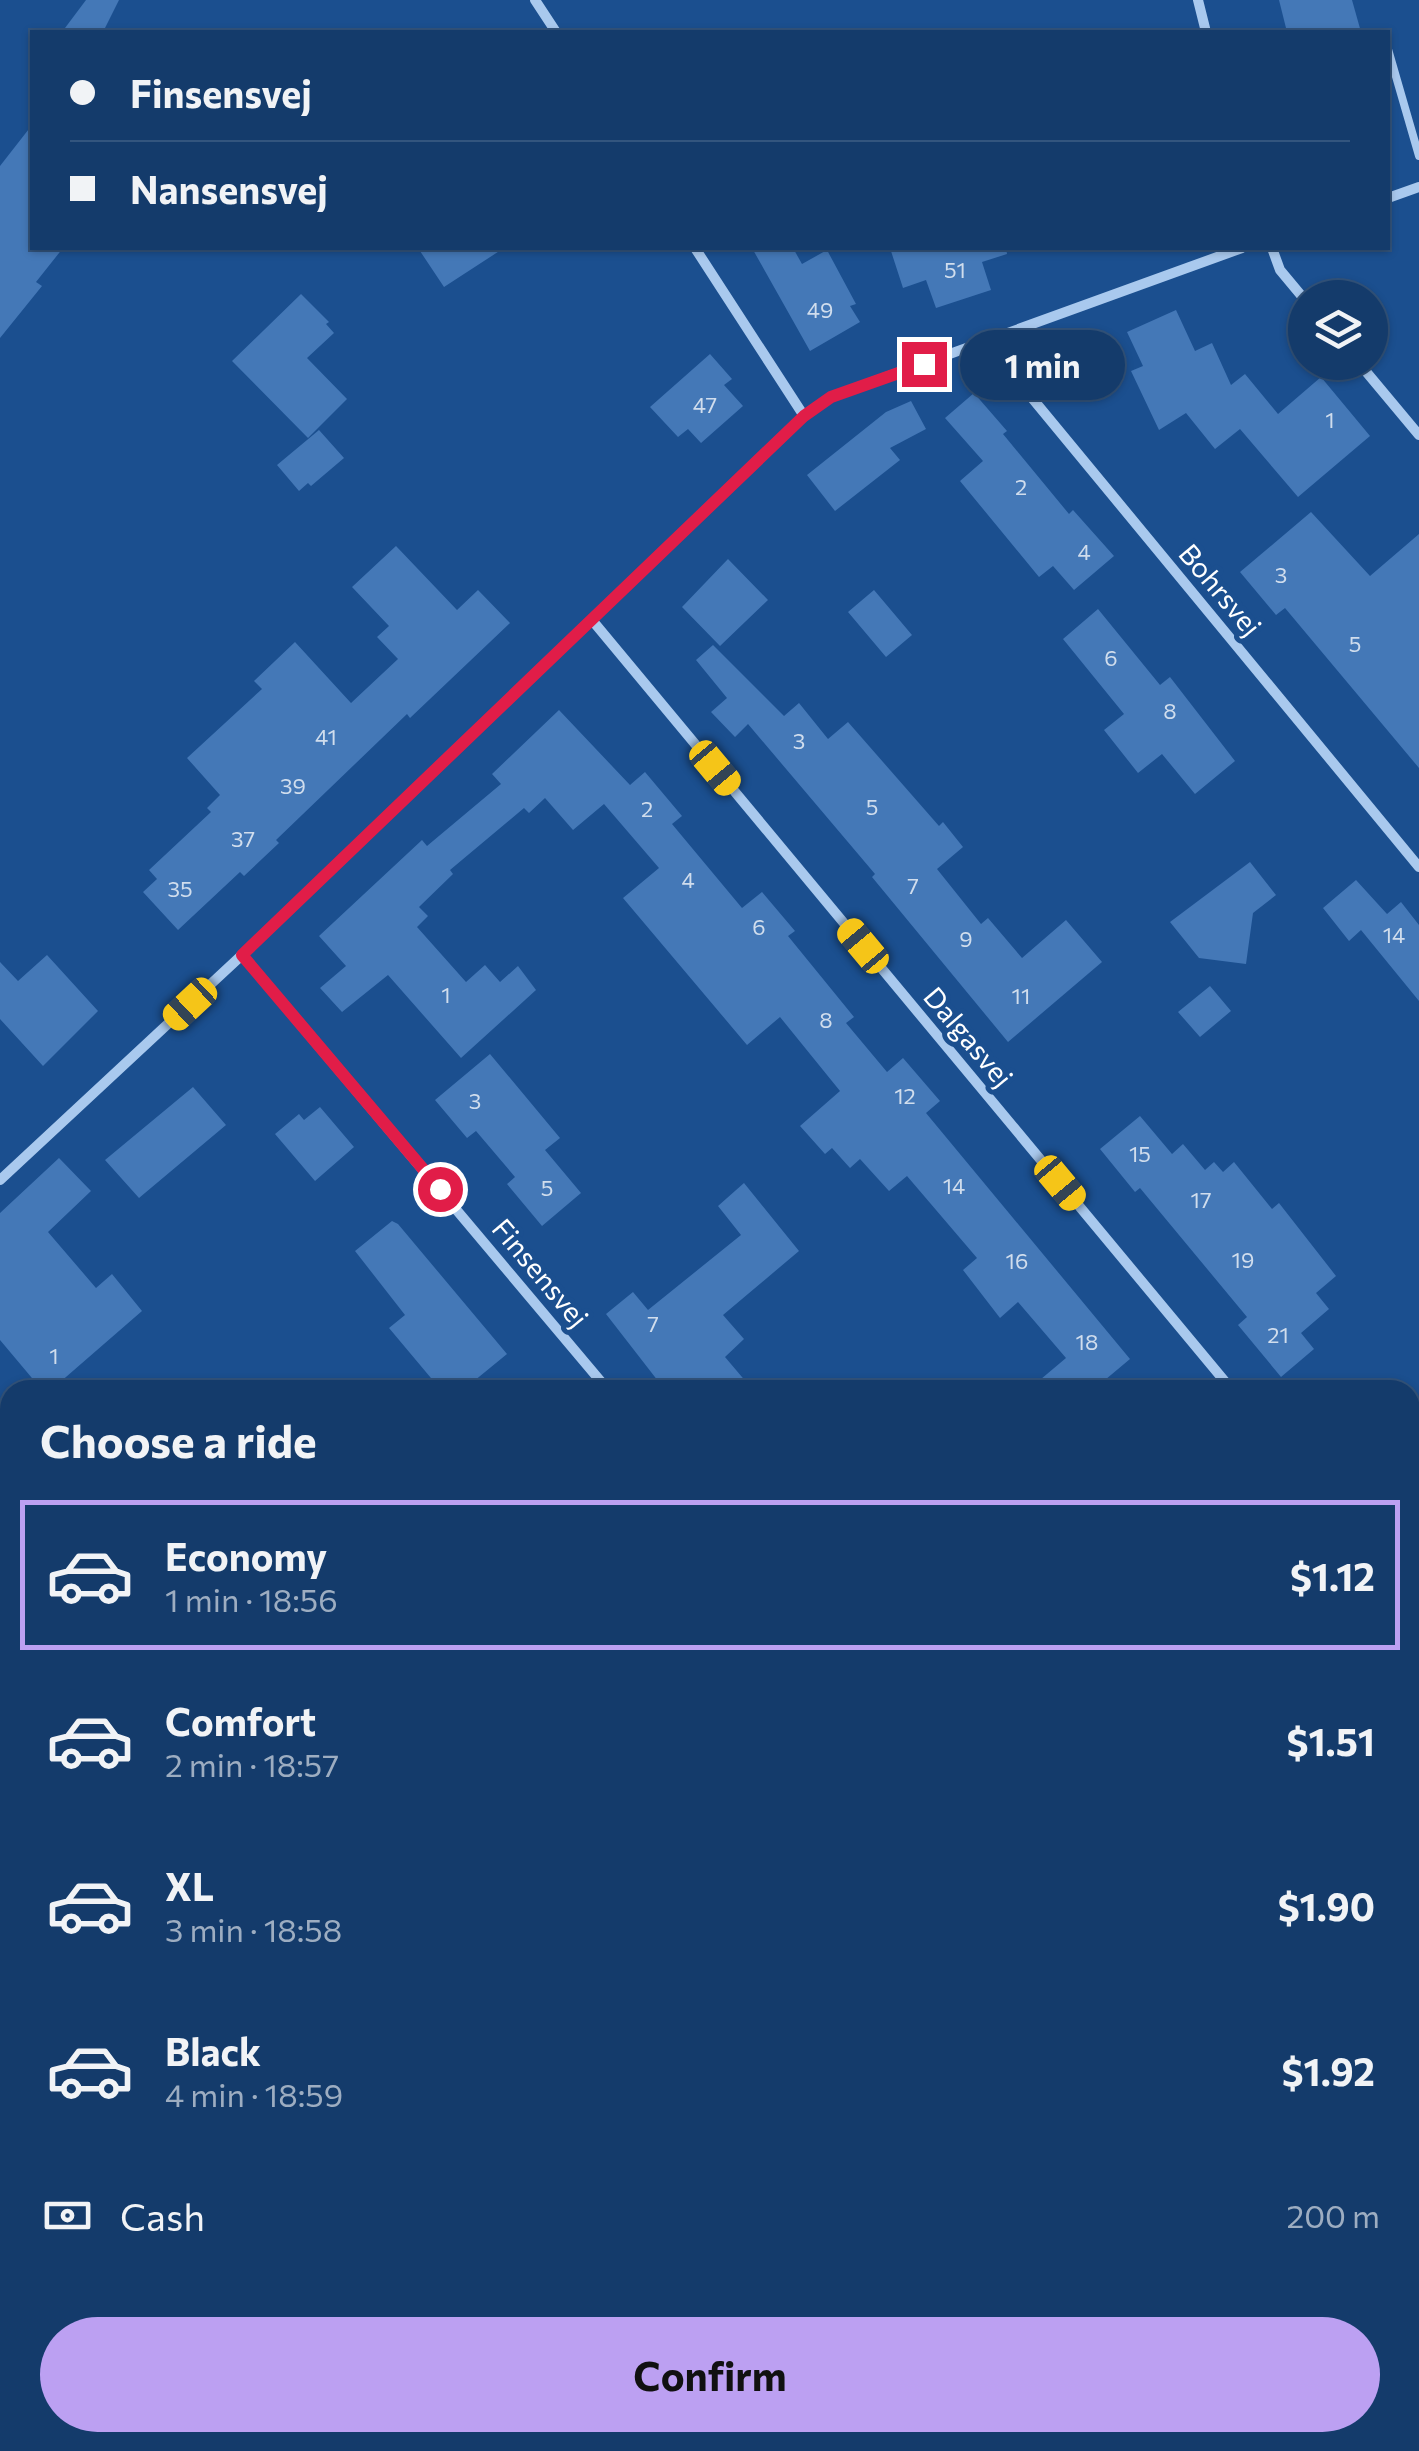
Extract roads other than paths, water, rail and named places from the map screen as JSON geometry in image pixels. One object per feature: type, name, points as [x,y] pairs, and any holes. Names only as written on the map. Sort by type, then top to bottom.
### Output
[{"type":"street","points":[[535,0],[555,30]]},
{"type":"street","points":[[1198,0],[1206,30]]},
{"type":"street","points":[[1390,197],[1419,187]]},
{"type":"street","points":[[696,250],[804,416]]},
{"type":"street","points":[[0,1180],[242,955],[804,416],[831,397],[1237,250]]},
{"type":"street","points":[[1273,250],[1288,280]]},
{"type":"street","name":"Bohrsvej","points":[[985,342],[1419,867]]},
{"type":"street","points":[[1373,380],[1419,435]]},
{"type":"street","name":"Dalgasvej","points":[[592,620],[1224,1380]]},
{"type":"street","name":"Finsensvej","points":[[242,955],[600,1380]]},
{"type":"lane","points":[[1390,56],[1419,156]]}]
